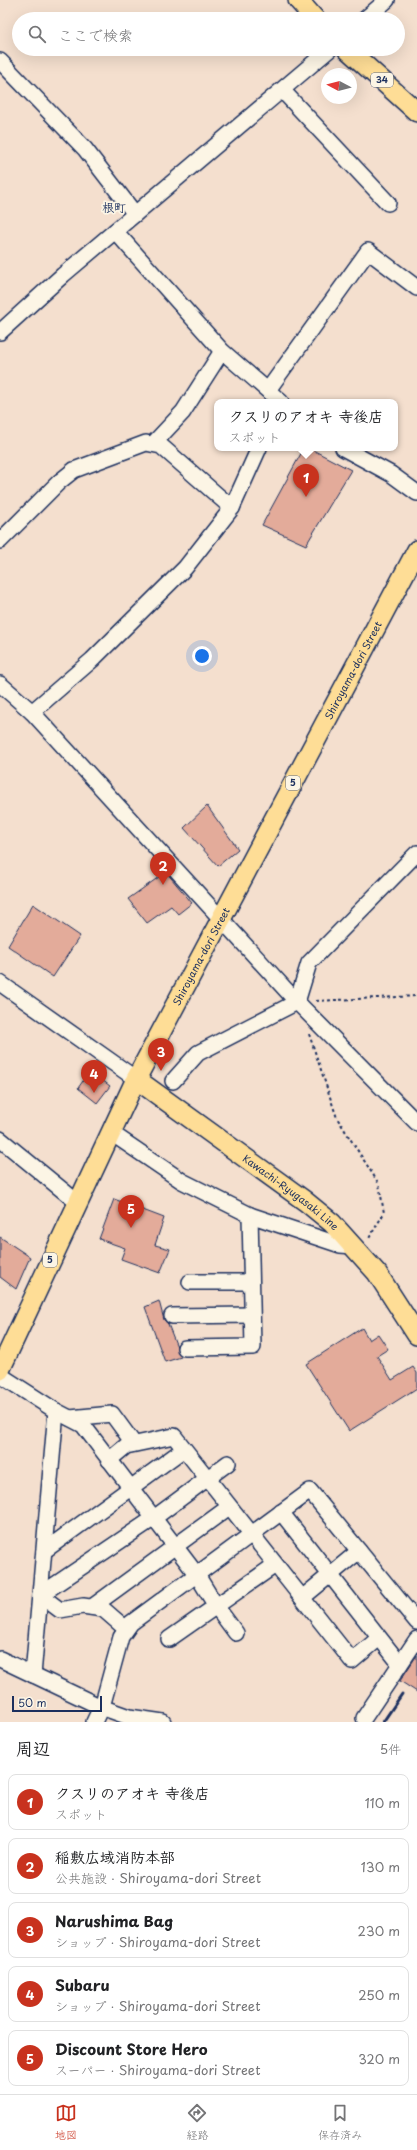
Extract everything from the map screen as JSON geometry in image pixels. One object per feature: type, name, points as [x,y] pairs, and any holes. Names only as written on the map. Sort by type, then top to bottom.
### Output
[{"type":"main road","points":[[298,0],[309,12]]},
{"type":"main road","name":"34","points":[[354,56],[417,112]]},
{"type":"main road","name":"Shiroyama-dori Street","points":[[0,1370],[77,1202],[136,1079],[417,550]]},
{"type":"main road","name":"Kawachi-Ryugasaki Line","points":[[136,1079],[305,1201],[332,1223],[357,1249],[394,1296],[417,1335]]},
{"type":"street","points":[[373,12],[387,0]]},
{"type":"street","points":[[2,326],[322,56]]},
{"type":"street","points":[[0,61],[85,149],[135,214]]},
{"type":"street","points":[[282,90],[388,203]]},
{"type":"street","points":[[115,231],[222,352],[278,399]]},
{"type":"street","points":[[268,390],[368,251],[417,288]]},
{"type":"street","points":[[154,444],[183,412],[222,352]]},
{"type":"street","points":[[0,541],[59,482],[74,470],[146,444],[162,446],[232,508]]},
{"type":"street","points":[[32,712],[92,660],[185,568],[232,508],[258,451]]},
{"type":"street","points":[[349,451],[391,474],[417,493]]},
{"type":"street","points":[[1,686],[32,712],[222,918],[296,1002],[414,1114]]},
{"type":"street","points":[[173,1081],[198,1053],[296,1002],[308,963],[417,854]]},
{"type":"street","points":[[0,983],[136,1079]]},
{"type":"street","points":[[110,1132],[182,1182],[250,1216],[357,1249]]},
{"type":"street","points":[[0,1139],[77,1202]]},
{"type":"street","points":[[185,1348],[253,1347],[250,1216]]},
{"type":"street","points":[[190,1282],[251,1282]]},
{"type":"street","points":[[172,1316],[252,1315]]},
{"type":"street","points":[[0,1375],[56,1411],[83,1425],[197,1575],[216,1606],[236,1633]]},
{"type":"street","points":[[33,1675],[56,1411]]},
{"type":"street","points":[[70,1418],[112,1414],[134,1444]]},
{"type":"street","points":[[109,1460],[126,1446],[174,1436],[352,1661],[379,1638]]},
{"type":"street","points":[[44,1551],[184,1449]]},
{"type":"street","points":[[40,1595],[154,1518],[228,1463]]},
{"type":"street","points":[[94,1722],[101,1707],[121,1637],[131,1623],[310,1490],[417,1622]]},
{"type":"street","points":[[92,1607],[174,1545],[229,1507]]},
{"type":"street","points":[[281,1512],[400,1664]]},
{"type":"street","points":[[302,1598],[359,1551]]},
{"type":"street","points":[[168,1639],[275,1565]]},
{"type":"street","points":[[40,1595],[60,1610],[83,1606],[103,1609],[126,1629]]},
{"type":"street","points":[[364,1718],[417,1639]]},
{"type":"street","points":[[0,1659],[101,1707],[129,1717],[163,1722]]},
{"type":"path","points":[[296,1002],[417,996]]},
{"type":"path","points":[[310,1016],[308,1029],[337,1118],[379,1184],[384,1213],[357,1249]]},
{"type":"building","points":[[302,451],[315,451],[351,470],[306,545],[262,525]]},
{"type":"building","points":[[207,806],[238,849],[218,866],[184,828]]},
{"type":"building","points":[[166,872],[192,903],[178,914],[171,906],[147,923],[128,899]]},
{"type":"building","points":[[33,904],[80,936],[53,977],[8,946]]},
{"type":"building","points":[[90,1071],[110,1086],[97,1103],[78,1088]]},
{"type":"building","points":[[114,1199],[164,1218],[155,1245],[170,1249],[160,1273],[121,1259],[125,1248],[99,1239]]},
{"type":"building","points":[[0,1237],[30,1257],[16,1289],[0,1277]]},
{"type":"building","points":[[159,1301],[164,1320],[168,1324],[181,1357],[165,1362],[145,1307]]},
{"type":"building","points":[[362,1328],[369,1340],[378,1334],[388,1349],[377,1356],[392,1380],[413,1367],[417,1373],[417,1388],[349,1431],[306,1364]]},
{"type":"building","points":[[417,1655],[417,1692],[400,1681]]},
{"type":"railway","points":[[383,1722],[402,1694]]},
{"type":"place","name":"クスリのアオキ 寺後店","points":[[306,497]]},
{"type":"place","name":"稲敷広域消防本部","points":[[163,885]]},
{"type":"place","name":"Narushima Bag","points":[[161,1071]]},
{"type":"place","name":"Subaru","points":[[94,1093]]},
{"type":"place","name":"Discount Store Hero","points":[[131,1228]]},
{"type":"district","name":"根町","points":[[114,208]]}]
